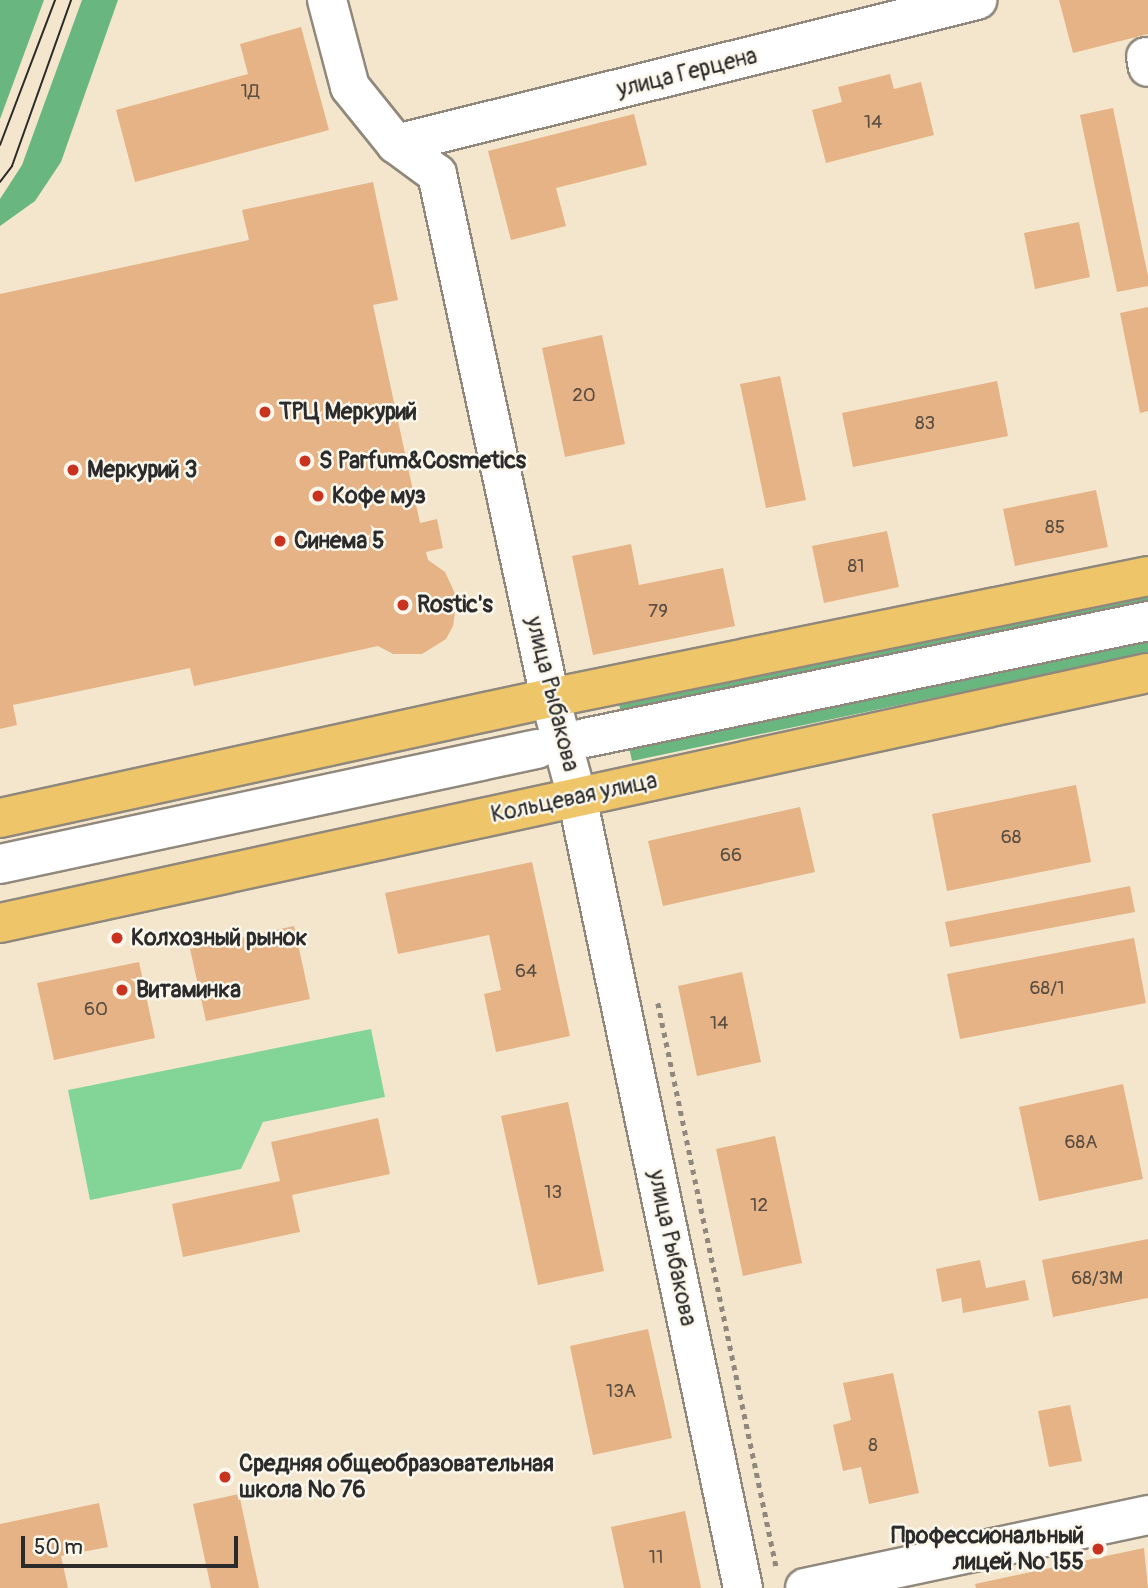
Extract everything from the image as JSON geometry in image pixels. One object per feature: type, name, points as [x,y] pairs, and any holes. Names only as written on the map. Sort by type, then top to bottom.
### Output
[{"type":"main road","points":[[0,818],[550,698],[1148,576]]},
{"type":"main road","name":"Кольцевая улица","points":[[0,923],[1148,673]]},
{"type":"street","name":"улица Рыбакова","points":[[327,0],[350,87],[396,145],[437,174],[550,698],[577,797],[743,1588]]},
{"type":"street","name":"улица Герцена","points":[[396,145],[977,0]]},
{"type":"street","points":[[585,738],[1148,621]]},
{"type":"street","points":[[0,864],[537,749]]},
{"type":"street","points":[[805,1588],[914,1577],[1148,1515]]},
{"type":"green space","points":[[0,0],[44,0],[0,119]]},
{"type":"green space","points":[[82,0],[118,0],[61,162],[35,201],[0,226],[0,199],[22,165]]},
{"type":"green space","points":[[1148,593],[1148,614],[623,724],[619,704]]},
{"type":"green space","points":[[1148,633],[1148,653],[632,761],[628,742]]},
{"type":"green space","points":[[371,1029],[385,1097],[263,1122],[241,1169],[90,1200],[68,1090]]},
{"type":"building","points":[[1059,0],[1148,0],[1148,34],[1073,53]]},
{"type":"building","points":[[301,27],[329,130],[135,182],[116,110],[248,74],[240,44]]},
{"type":"building","points":[[890,74],[894,89],[921,82],[934,135],[826,163],[812,110],[842,102],[838,87]]},
{"type":"building","points":[[1113,108],[1148,276],[1148,286],[1117,292],[1080,115]]},
{"type":"building","points":[[634,114],[647,165],[556,188],[566,226],[511,240],[488,151]]},
{"type":"building","name":"ТРЦ Меркурий","points":[[373,182],[398,300],[373,305],[420,523],[437,519],[443,548],[426,552],[428,560],[445,572],[457,598],[453,626],[446,639],[422,654],[393,654],[378,646],[194,686],[190,668],[13,705],[17,725],[0,729],[0,294],[249,240],[242,210]]},
{"type":"building","points":[[1079,222],[1090,277],[1035,289],[1024,233]]},
{"type":"building","points":[[1148,307],[1148,411],[1140,413],[1120,313]]},
{"type":"building","points":[[602,335],[625,444],[565,457],[542,348]]},
{"type":"building","points":[[780,376],[806,500],[766,508],[740,384]]},
{"type":"building","points":[[997,381],[1008,436],[853,467],[842,413]]},
{"type":"building","points":[[1096,490],[1108,547],[1015,566],[1003,509]]},
{"type":"building","points":[[887,531],[899,587],[824,603],[812,546]]},
{"type":"building","points":[[631,544],[639,585],[723,568],[735,626],[593,655],[572,556]]},
{"type":"building","points":[[1076,785],[1091,862],[947,891],[932,814]]},
{"type":"building","points":[[800,807],[815,872],[663,906],[648,841]]},
{"type":"building","points":[[532,862],[570,1036],[496,1052],[484,994],[501,990],[489,935],[398,954],[385,893]]},
{"type":"building","points":[[1130,886],[1135,912],[950,947],[945,922]]},
{"type":"building","points":[[294,926],[310,999],[206,1021],[190,949]]},
{"type":"building","points":[[1134,938],[1146,1003],[960,1039],[947,974]]},
{"type":"building","points":[[139,962],[155,1038],[54,1060],[37,983]]},
{"type":"building","points":[[742,972],[761,1062],[697,1076],[678,986]]},
{"type":"building","points":[[1123,1084],[1143,1179],[1039,1201],[1019,1107]]},
{"type":"building","points":[[568,1102],[604,1271],[538,1285],[501,1116]]},
{"type":"building","points":[[378,1118],[390,1174],[292,1195],[300,1232],[183,1257],[172,1204],[280,1181],[271,1142]]},
{"type":"building","points":[[775,1136],[802,1263],[743,1276],[716,1149]]},
{"type":"building","points":[[1148,1239],[1148,1298],[1053,1317],[1042,1260]]},
{"type":"building","points":[[980,1260],[986,1288],[1025,1280],[1029,1300],[963,1313],[961,1298],[942,1302],[936,1269]]},
{"type":"building","points":[[648,1329],[672,1438],[593,1455],[570,1346]]},
{"type":"building","points":[[893,1373],[919,1493],[869,1504],[861,1467],[843,1471],[833,1425],[851,1420],[843,1383]]},
{"type":"building","points":[[1070,1405],[1082,1461],[1049,1467],[1038,1411]]},
{"type":"building","points":[[239,1494],[259,1588],[211,1588],[193,1504]]},
{"type":"building","points":[[99,1503],[108,1547],[61,1556],[68,1588],[0,1588],[0,1524]]},
{"type":"building","points":[[685,1511],[701,1588],[624,1588],[611,1527]]},
{"type":"building","points":[[1144,1548],[1148,1588],[976,1588],[975,1584]]},
{"type":"tram line","points":[[0,145],[55,0]]},
{"type":"tram line","points":[[0,182],[12,166],[71,0]]},
{"type":"place","name":"ТРЦ Меркурий","points":[[265,412]]},
{"type":"place","name":"S Parfum&Cosmetics","points":[[305,461]]},
{"type":"place","name":"Меркурий 3","points":[[73,470]]},
{"type":"place","name":"Кофе муз","points":[[318,496]]},
{"type":"place","name":"Синема 5","points":[[280,541]]},
{"type":"place","name":"Rostic's","points":[[403,605]]},
{"type":"place","name":"Колхозный рынок","points":[[117,938]]},
{"type":"place","name":"Витаминка","points":[[122,990]]},
{"type":"place","name":"Средняя общеобразовательная школа № 76","points":[[225,1477]]},
{"type":"place","name":"Профессиональный лицей № 155","points":[[1098,1549]]}]
